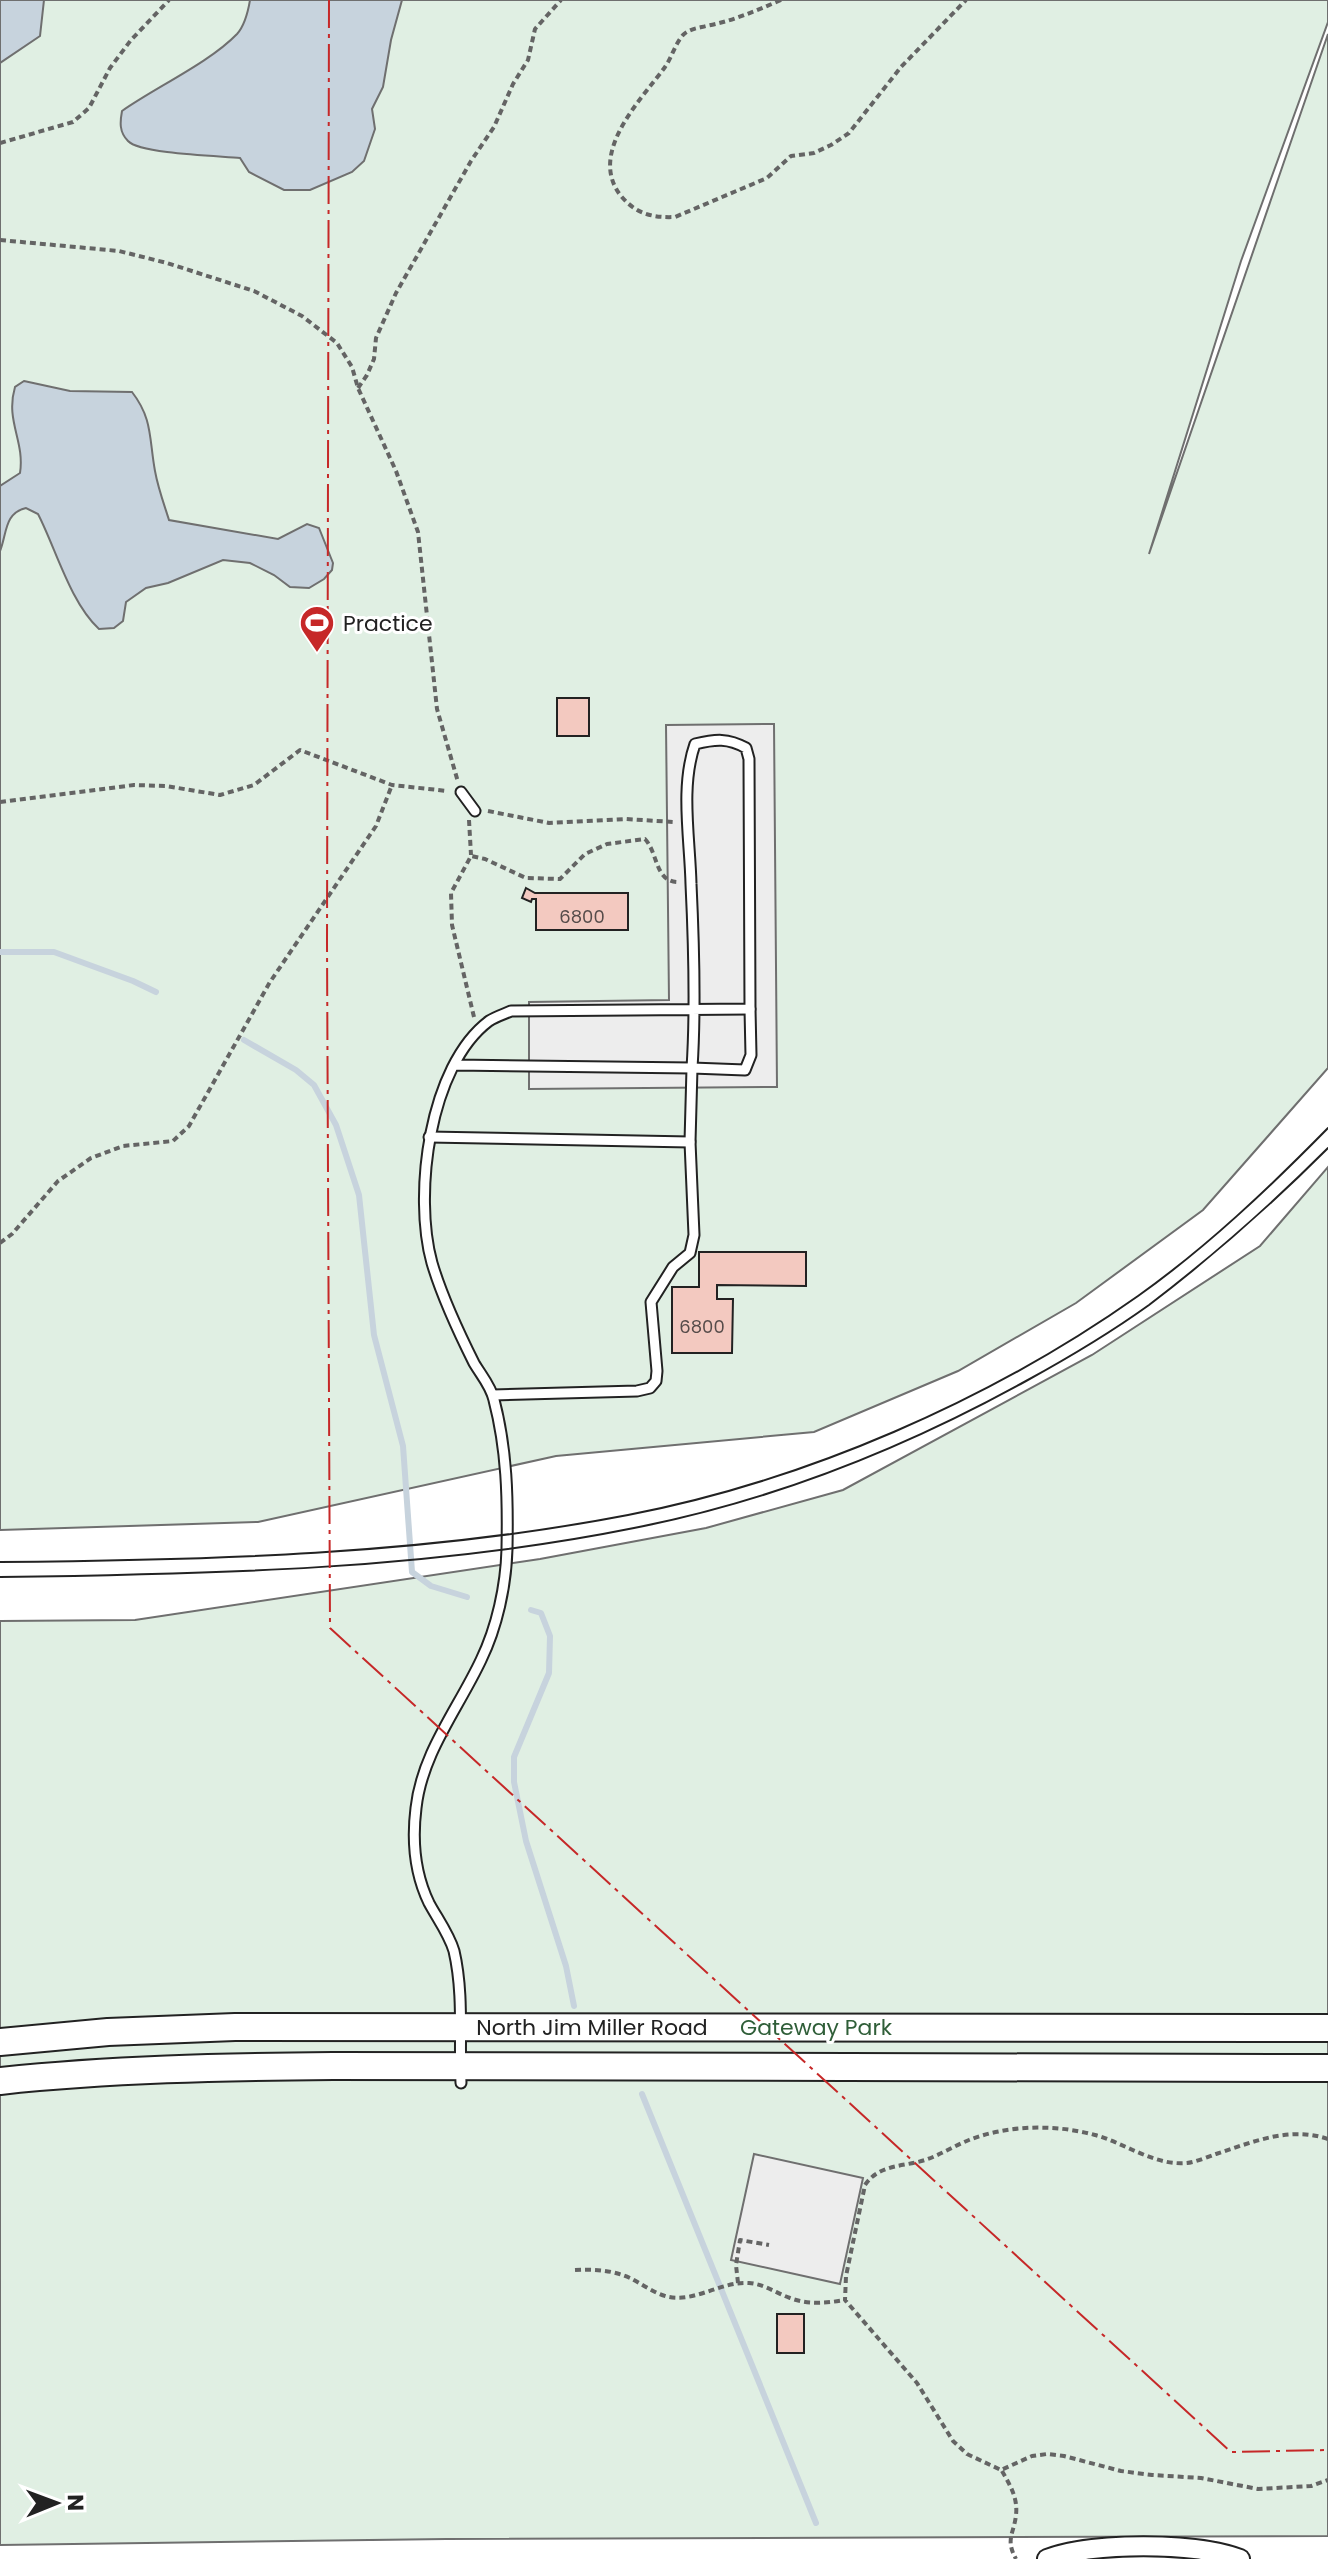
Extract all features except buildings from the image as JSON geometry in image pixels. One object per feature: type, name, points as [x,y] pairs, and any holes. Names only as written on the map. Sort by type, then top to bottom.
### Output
[{"type":"main road","name":"North Jim Miller Road","points":[[0,2042],[172,2028],[1328,2028]]},
{"type":"main road","points":[[1196,2028],[1196,2067]]},
{"type":"main road","name":"North Jim Miller Road","points":[[0,2081],[195,2067],[460,2074],[1328,2068]]},
{"type":"street","points":[[1047,2559],[1081,2549],[1103,2548],[1209,2550],[1240,2559]]},
{"type":"lane","points":[[455,1065],[692,1068],[745,1070],[751,1055],[749,759],[746,748],[733,741],[716,739],[695,744],[689,762],[688,823],[696,1009],[692,1068],[690,1142],[694,1235],[690,1253],[673,1267],[651,1302],[656,1381],[650,1388],[637,1391],[493,1395]]},
{"type":"lane","points":[[461,792],[475,811]]},
{"type":"lane","points":[[460,2074],[459,1980],[453,1947],[428,1900],[418,1872],[416,1807],[424,1772],[442,1731],[482,1659],[499,1608],[506,1564],[508,1488],[504,1446],[493,1395],[447,1303],[432,1262],[426,1228],[424,1185],[429,1137],[440,1098],[455,1065],[491,1019],[511,1011],[750,1009]]},
{"type":"lane","points":[[429,1137],[690,1142]]},
{"type":"path","points":[[0,143],[73,122],[89,108],[124,49],[169,0]]},
{"type":"path","points":[[358,388],[374,359],[376,338],[396,293],[471,161],[494,127],[513,84],[528,60],[535,29],[561,0]]},
{"type":"path","points":[[781,0],[737,20],[684,33],[667,64],[636,104],[614,144],[610,160],[612,176],[618,192],[629,205],[643,214],[659,218],[675,217],[767,178],[791,156],[814,153],[831,145],[849,133],[901,67],[966,0]]},
{"type":"path","points":[[0,240],[119,251],[167,263],[254,291],[302,316],[337,343],[352,367],[418,532],[437,709],[461,792],[392,785],[300,750],[254,785],[220,795],[166,786],[134,785],[0,802]]},
{"type":"path","points":[[0,1243],[12,1234],[58,1181],[91,1158],[123,1146],[173,1141],[189,1126],[270,982],[376,826],[392,785]]},
{"type":"path","points":[[478,1032],[452,925],[451,893],[471,856],[469,819],[475,811],[502,812],[549,823],[626,819],[688,823]]},
{"type":"path","points":[[471,856],[485,859],[526,878],[560,879],[585,854],[607,844],[645,839],[653,847],[661,875],[670,882],[691,881]]},
{"type":"path","points":[[1016,2559],[1009,2544],[1016,2502],[1001,2470],[967,2454],[953,2441],[917,2383],[845,2300],[846,2276],[865,2185],[871,2176],[885,2168],[925,2160],[983,2135],[1025,2128],[1093,2134],[1158,2161],[1188,2163],[1271,2136],[1294,2134],[1328,2139]]},
{"type":"path","points":[[738,2283],[736,2265],[740,2240],[769,2245]]},
{"type":"path","points":[[575,2270],[593,2269],[618,2274],[668,2297],[738,2283],[756,2284],[808,2303],[845,2300]]},
{"type":"path","points":[[1001,2470],[1032,2456],[1047,2454],[1121,2471],[1201,2478],[1249,2488],[1311,2486],[1328,2480]]},
{"type":"green space","points":[[0,0],[1328,0],[1328,22],[1241,261],[1149,554],[1328,34],[1328,1068],[1203,1210],[1076,1303],[958,1371],[814,1432],[556,1456],[258,1522],[0,1530]]},
{"type":"green space","name":"Gateway Park","points":[[1328,1167],[1328,2536],[446,2539],[0,2545],[0,1621],[135,1620],[540,1559],[706,1528],[843,1490],[1092,1355],[1260,1246]]},
{"type":"shaded area","points":[[0,0],[44,0],[40,36],[0,63]]},
{"type":"shaded area","points":[[250,0],[402,0],[383,87],[372,109],[375,129],[364,161],[352,172],[310,190],[284,190],[249,172],[240,158],[148,149],[128,141],[123,134],[122,111],[225,45],[242,27]]},
{"type":"shaded area","points":[[24,381],[70,391],[132,392],[147,420],[156,477],[169,520],[278,539],[307,524],[319,528],[333,563],[332,570],[309,588],[290,587],[250,563],[223,560],[168,583],[146,588],[126,602],[123,621],[114,628],[99,629],[72,590],[38,514],[26,508],[14,514],[7,525],[0,551],[0,486],[20,473],[20,451],[12,410],[15,387]]},
{"type":"shaded area","points":[[774,724],[777,1087],[529,1089],[529,1002],[669,1000],[666,725]]},
{"type":"shaded area","points":[[754,2154],[863,2178],[840,2284],[731,2260]]},
{"type":"waterway","points":[[0,952],[54,952],[156,992]]},
{"type":"waterway","points":[[244,1040],[296,1070],[314,1085],[336,1125],[359,1195],[374,1335],[403,1446],[412,1572],[431,1586],[467,1597]]},
{"type":"waterway","points":[[531,1610],[541,1613],[550,1636],[549,1673],[514,1757],[514,1782],[526,1841],[566,1966],[574,2006]]},
{"type":"waterway","points":[[642,2094],[816,2523]]},
{"type":"tram line","points":[[0,1562],[237,1557],[472,1539],[628,1515],[762,1481],[894,1432],[959,1402],[1081,1334],[1188,1258],[1260,1195],[1328,1128]]},
{"type":"tram line","points":[[0,1577],[239,1571],[477,1553],[634,1528],[786,1488],[884,1450],[980,1406],[1104,1335],[1149,1305],[1219,1249],[1328,1148]]},
{"type":"power","points":[[329,0],[327,943],[330,1628],[1231,2452],[1328,2450]]},
{"type":"place","name":"Practice","points":[[317,654]]}]
